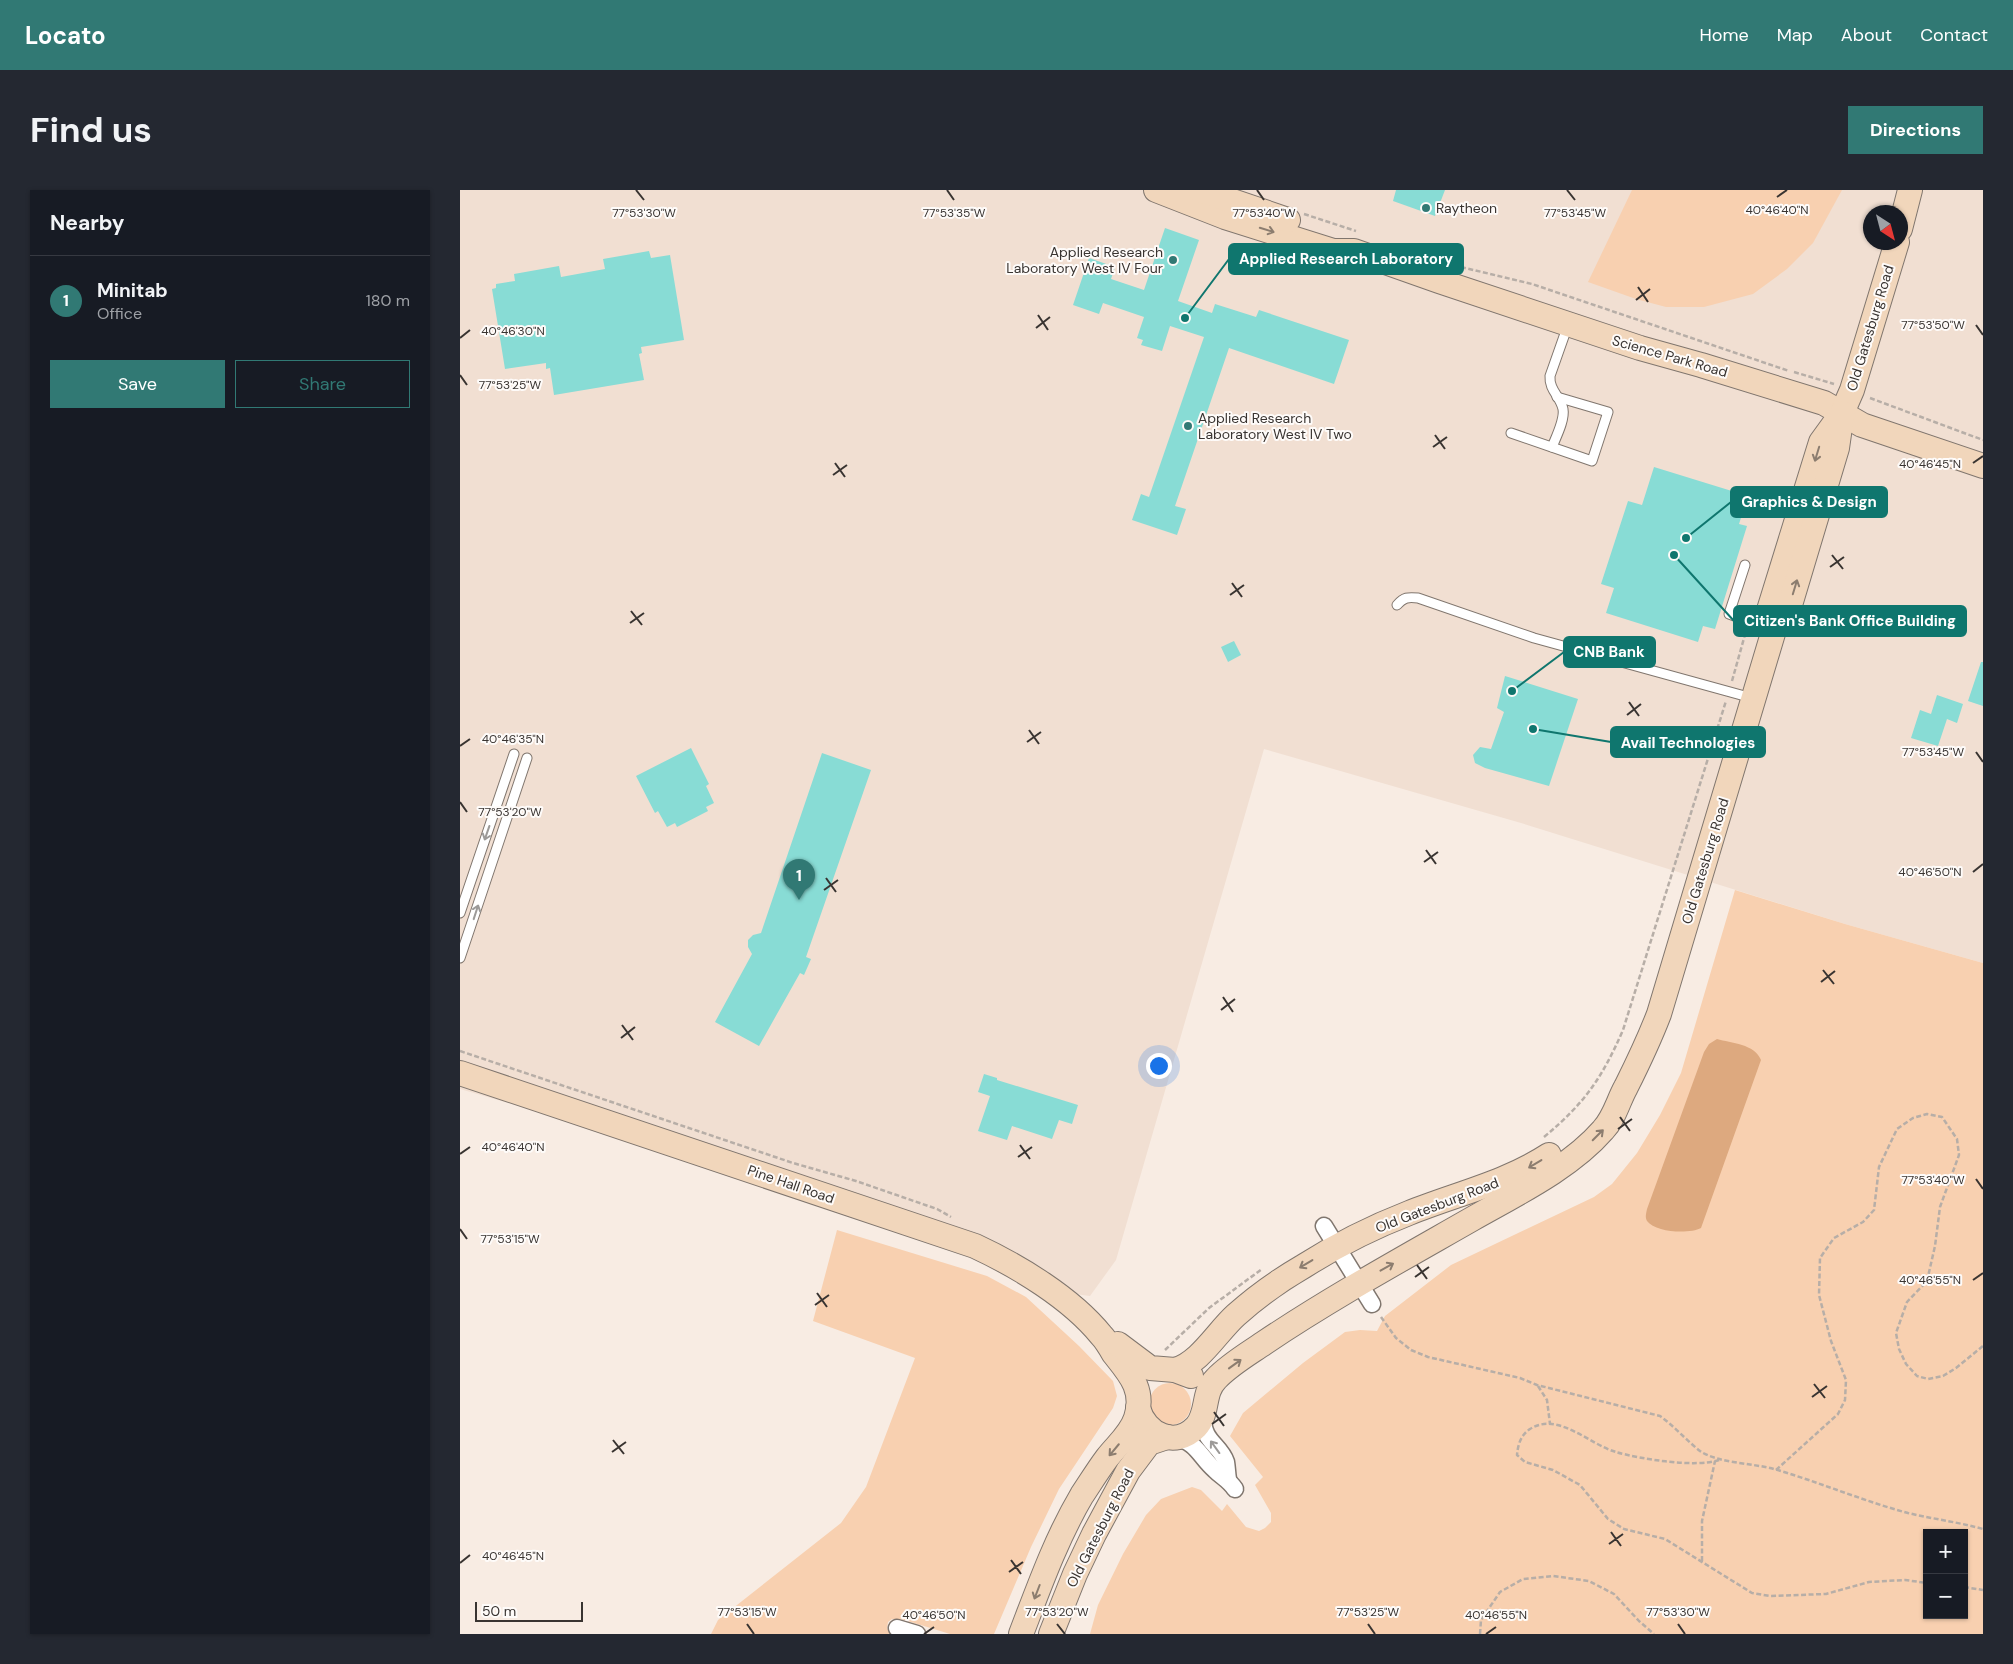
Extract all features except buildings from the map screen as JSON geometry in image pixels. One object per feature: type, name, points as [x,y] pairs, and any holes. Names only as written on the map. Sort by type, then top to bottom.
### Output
[{"type":"street","name":"Science Park Road","points":[[1156,190],[1225,217],[1333,251],[1359,242]]},
{"type":"street","name":"Science Park Road","points":[[1200,190],[1359,242],[1569,325],[1824,403],[1862,426],[1983,466]]},
{"type":"street","points":[[1906,205],[1910,190]]},
{"type":"street","name":"Old Gatesburg Road","points":[[1051,1634],[1075,1574],[1128,1471],[1149,1443],[1192,1431],[1204,1408],[1210,1387],[1223,1373],[1303,1316],[1531,1186],[1563,1164],[1604,1130],[1616,1111],[1625,1088],[1638,1067],[1659,1014],[1774,630],[1787,615],[1837,448],[1842,413],[1852,390],[1895,250]]},
{"type":"street","name":"Pine Hall Road","points":[[460,1073],[975,1246],[1002,1259],[1040,1282],[1102,1335],[1144,1365],[1157,1370],[1171,1370],[1190,1375],[1196,1380],[1204,1392],[1204,1430],[1226,1461],[1231,1484],[1214,1469],[1194,1445],[1185,1440],[1160,1435],[1147,1427],[1143,1422],[1138,1404],[1136,1384],[1102,1335]]},
{"type":"street","name":"Old Gatesburg Road","points":[[1021,1634],[1041,1580],[1062,1532],[1094,1476],[1133,1426],[1141,1390],[1147,1381],[1156,1374],[1188,1365],[1195,1360],[1216,1336],[1256,1298],[1304,1265],[1337,1247],[1410,1213],[1511,1177],[1556,1151],[1625,1088]]},
{"type":"street","points":[[1324,1226],[1372,1304]]},
{"type":"lane","points":[[1552,447],[1563,415],[1563,408],[1549,384],[1550,376],[1569,325]]},
{"type":"lane","points":[[1511,433],[1592,461],[1608,412],[1557,397]]},
{"type":"lane","points":[[1745,565],[1729,614],[1774,630]]},
{"type":"lane","points":[[1397,605],[1402,599],[1408,597],[1418,598],[1534,638],[1754,698]]},
{"type":"lane","points":[[460,913],[514,754]]},
{"type":"lane","points":[[460,958],[528,758]]},
{"type":"path","points":[[1299,212],[1359,242]]},
{"type":"path","points":[[1454,264],[1532,284],[1790,371],[1829,382]]},
{"type":"path","points":[[1865,396],[1983,440]]},
{"type":"path","points":[[1731,685],[1746,631]]},
{"type":"path","points":[[1538,1141],[1567,1118],[1587,1095],[1608,1064],[1623,1030],[1727,698]]},
{"type":"path","points":[[1776,1470],[1838,1414],[1846,1400],[1846,1380],[1831,1341],[1819,1295],[1820,1258],[1834,1238],[1863,1222],[1874,1210],[1879,1168],[1897,1129],[1913,1118],[1927,1114],[1942,1117],[1957,1139],[1959,1155],[1940,1207],[1935,1246],[1927,1281],[1907,1302],[1896,1333],[1899,1349],[1906,1364],[1917,1376],[1928,1379],[1943,1376],[1983,1346]]},
{"type":"path","points":[[1372,1304],[1396,1338],[1411,1350],[1428,1357],[1520,1378],[1660,1416],[1674,1426],[1700,1451],[1719,1460]]},
{"type":"path","points":[[1537,1384],[1547,1400],[1550,1424]]},
{"type":"path","points":[[1923,1582],[1905,1580],[1869,1582],[1826,1594],[1770,1596],[1752,1592],[1665,1539],[1624,1529],[1608,1519],[1580,1485],[1553,1470],[1524,1462],[1517,1455],[1518,1443],[1528,1430],[1537,1425],[1550,1424],[1566,1428],[1614,1452],[1681,1463],[1719,1460],[1750,1463],[1909,1513],[1983,1529]]},
{"type":"path","points":[[1702,1562],[1702,1521],[1714,1461]]},
{"type":"path","points":[[1480,1634],[1481,1620],[1500,1592],[1523,1579],[1554,1576],[1590,1581],[1614,1594],[1654,1634]]},
{"type":"path","points":[[1968,1588],[1983,1590]]},
{"type":"shaded area","points":[[460,190],[1983,190],[1983,963],[1845,924],[1521,823],[1264,749],[1116,1260],[1090,1296],[1052,1291],[1040,1282],[785,1183],[460,1089]]},
{"type":"shaded area","points":[[1632,190],[1842,190],[1813,243],[1787,269],[1753,294],[1704,307],[1666,307],[1636,299],[1588,282]]},
{"type":"shaded area","points":[[1735,890],[1845,924],[1983,963],[1983,1634],[1090,1634],[1098,1605],[1123,1554],[1146,1515],[1161,1499],[1192,1487],[1201,1490],[1222,1511],[1227,1504],[1246,1527],[1259,1531],[1271,1522],[1271,1513],[1255,1485],[1263,1477],[1230,1436],[1243,1413],[1303,1363],[1345,1332],[1360,1330],[1377,1331],[1385,1316],[1451,1265],[1594,1197],[1612,1184],[1637,1153],[1660,1115],[1681,1073]]},
{"type":"shaded area","points":[[1717,1039],[1748,1047],[1761,1060],[1701,1228],[1681,1232],[1658,1228],[1647,1221],[1647,1209],[1704,1052],[1709,1044]]},
{"type":"shaded area","points":[[837,1230],[987,1276],[1026,1297],[1079,1346],[1113,1381],[1117,1396],[1113,1408],[1059,1489],[1031,1547],[994,1634],[950,1634],[901,1619],[892,1619],[888,1622],[887,1628],[890,1634],[711,1634],[718,1620],[841,1523],[866,1487],[915,1358],[813,1321]]},
{"type":"shaded area","points":[[1166,1383],[1174,1383],[1185,1389],[1191,1404],[1185,1419],[1174,1425],[1166,1425],[1155,1419],[1149,1408],[1149,1400],[1155,1389]]},
{"type":"place","name":"Raytheon","points":[[1426,208]]},
{"type":"place","name":"Applied Research Laboratory West IV Four","points":[[1173,260]]},
{"type":"place","name":"Applied Research Laboratory","points":[[1185,318]]},
{"type":"place","name":"Applied Research Laboratory West IV Two","points":[[1188,426]]},
{"type":"place","name":"Graphics & Design","points":[[1686,538]]},
{"type":"place","name":"Citizen's Bank Office Building","points":[[1674,555]]},
{"type":"place","name":"CNB Bank","points":[[1512,691]]},
{"type":"place","name":"Avail Technologies","points":[[1533,729]]},
{"type":"place","name":"Minitab","points":[[799,900]]}]
